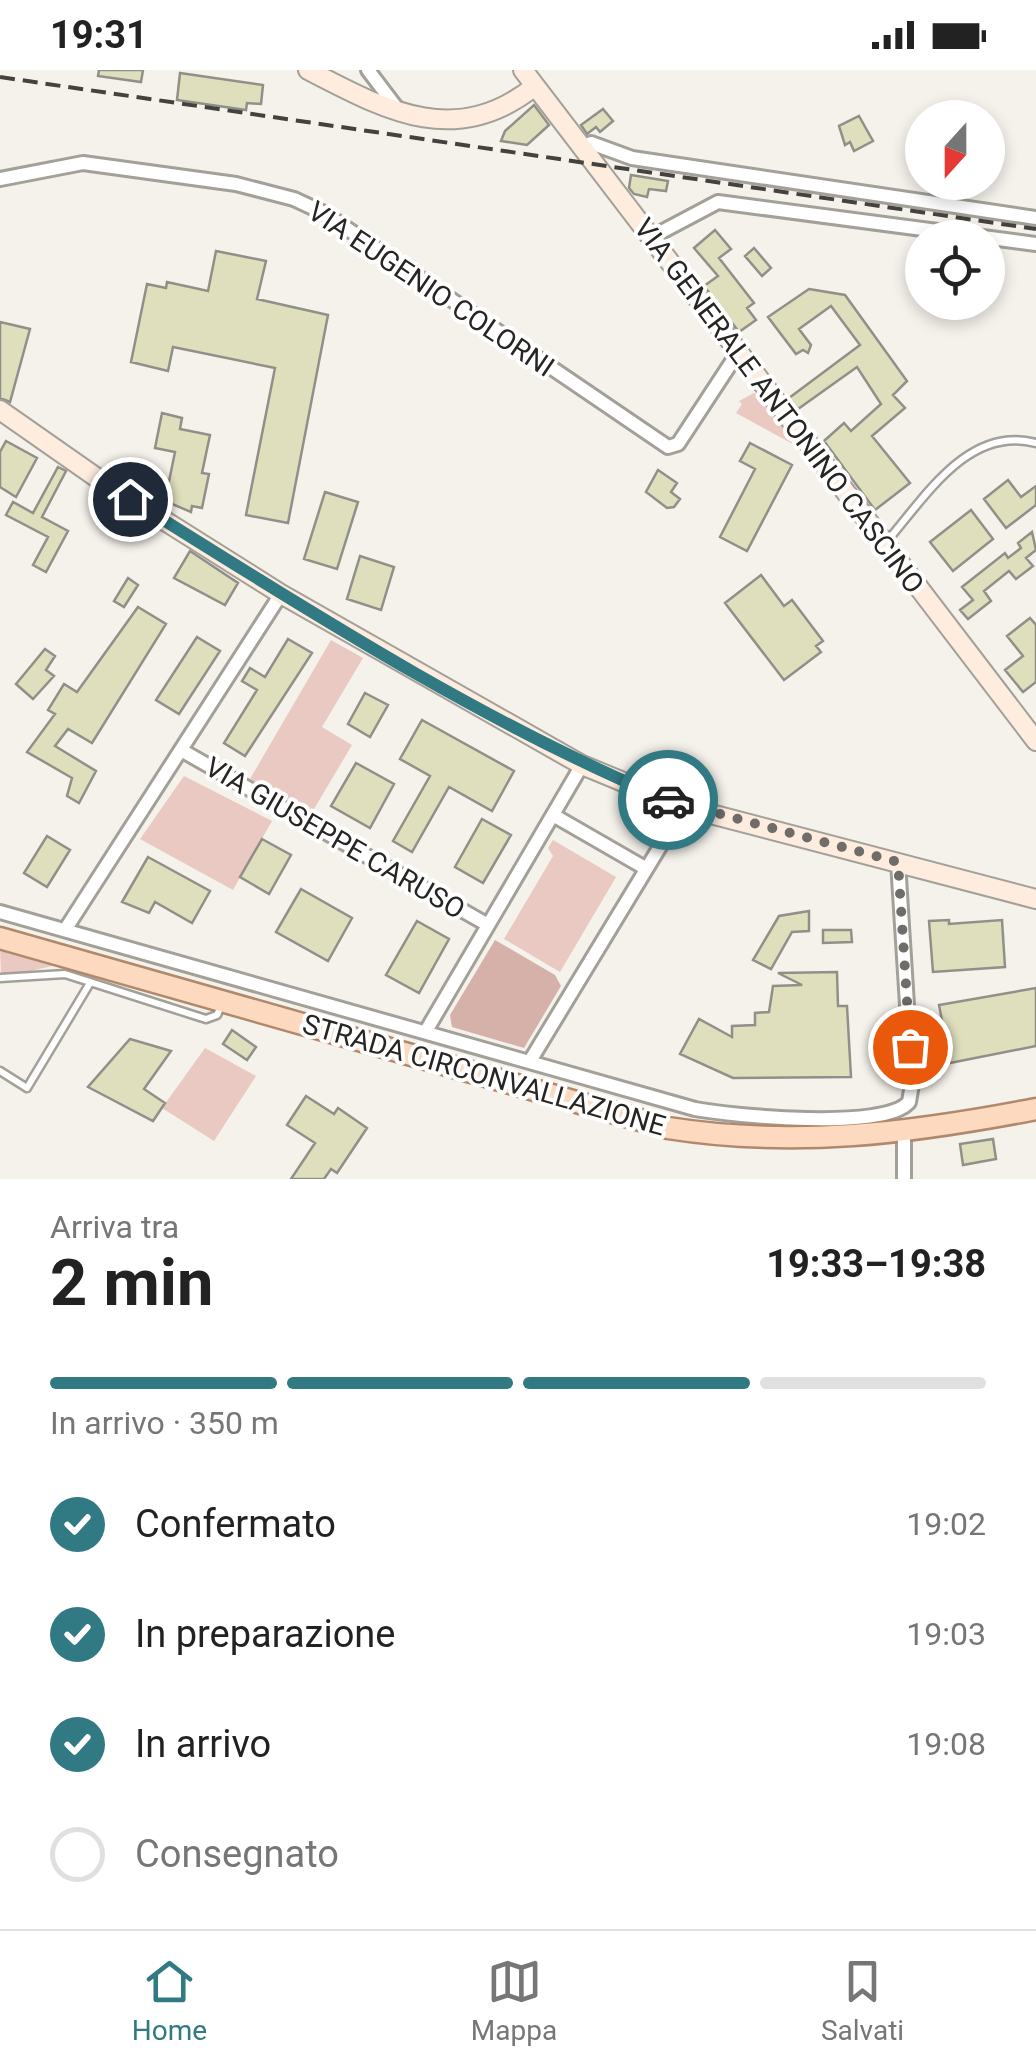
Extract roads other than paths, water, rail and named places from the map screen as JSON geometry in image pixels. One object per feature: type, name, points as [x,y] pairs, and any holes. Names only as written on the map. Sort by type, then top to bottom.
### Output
[{"type":"main road","name":"STRADA CIRCONVALLAZIONE","points":[[0,938],[668,1128],[769,1139],[904,1134],[1036,1109]]},
{"type":"street","points":[[308,70],[400,113],[470,120],[511,105],[535,86]]},
{"type":"street","points":[[368,70],[400,113]]},
{"type":"street","name":"VIA GENERALE ANTONINO CASCINO","points":[[523,70],[1036,741]]},
{"type":"street","points":[[581,147],[591,143],[632,158],[1036,218]]},
{"type":"street","name":"VIA EUGENIO COLORNI","points":[[0,180],[84,163],[236,184],[294,199],[324,214],[668,447],[678,444],[737,354]]},
{"type":"street","points":[[650,238],[718,202],[1036,244]]},
{"type":"street","points":[[0,410],[100,480],[281,594],[582,764],[684,807],[1031,897]]},
{"type":"street","points":[[65,930],[281,594]]},
{"type":"street","name":"VIA GIUSEPPE CARUSO","points":[[182,750],[488,925]]},
{"type":"street","points":[[426,1031],[582,764]]},
{"type":"street","points":[[530,1061],[684,807]]},
{"type":"street","points":[[553,815],[646,868]]},
{"type":"street","points":[[0,912],[729,1115],[812,1119],[890,1113],[906,1106],[912,1084],[898,862]]},
{"type":"street","points":[[904,1134],[904,1179]]},
{"type":"lane","points":[[884,545],[966,456],[1002,438],[1036,443]]},
{"type":"lane","points":[[0,978],[24,979],[51,972],[206,1019],[217,1016],[223,1002]]},
{"type":"lane","points":[[0,1071],[27,1088],[90,983]]},
{"type":"railway","points":[[0,77],[1036,229]]}]
